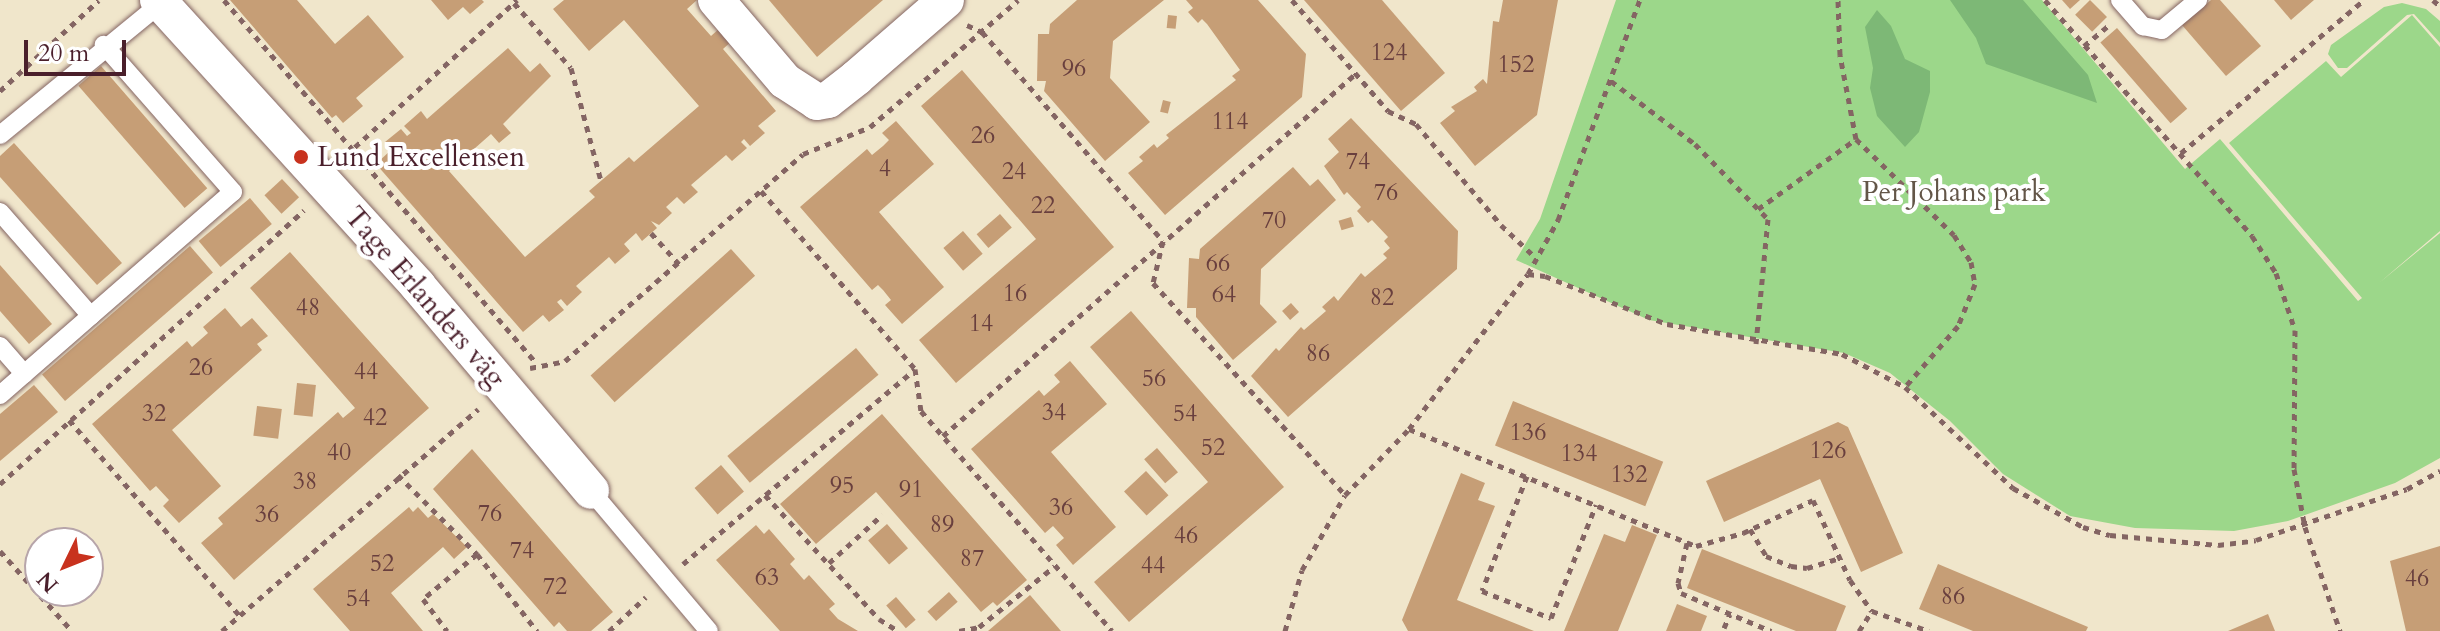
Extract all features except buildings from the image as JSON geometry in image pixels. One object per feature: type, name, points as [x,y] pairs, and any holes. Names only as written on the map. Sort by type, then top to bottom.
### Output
[{"type":"street","points":[[716,0],[785,81],[817,102],[828,100],[940,5]]},
{"type":"street","name":"Tage Erlanders väg","points":[[160,1],[505,387],[591,491]]},
{"type":"lane","points":[[2120,0],[2143,26],[2162,30],[2198,0]]},
{"type":"lane","points":[[0,135],[160,1]]},
{"type":"lane","points":[[0,395],[233,192],[104,45]]},
{"type":"lane","points":[[0,212],[91,316]]},
{"type":"lane","points":[[0,346],[24,374]]},
{"type":"lane","points":[[591,491],[673,573],[709,631]]},
{"type":"path","points":[[0,91],[99,0]]},
{"type":"path","points":[[224,0],[536,363]]},
{"type":"path","points":[[222,631],[398,475],[505,387],[536,363],[565,361],[803,154],[870,127],[1018,0]]},
{"type":"path","points":[[1292,0],[1388,111],[1416,124],[1501,225],[1536,258]]},
{"type":"path","points":[[1285,631],[1302,570],[1345,495],[1409,429],[1528,274],[1558,220],[1640,0]]},
{"type":"path","points":[[1838,0],[1840,55],[1856,139],[1954,235],[1971,262],[1975,284],[1958,326],[1905,387]]},
{"type":"path","points":[[2045,0],[2264,251],[2288,299],[2295,330],[2294,469],[2305,527],[2340,631]]},
{"type":"path","points":[[2181,153],[2364,0]]},
{"type":"path","points":[[2433,0],[2440,6]]},
{"type":"path","points":[[0,484],[327,186],[351,147],[515,2],[571,68],[601,181]]},
{"type":"path","points":[[940,5],[982,32],[1163,241]]},
{"type":"path","points":[[943,436],[1354,75]]},
{"type":"path","points":[[1611,81],[1695,144],[1768,219],[1770,240],[1756,343]]},
{"type":"path","points":[[1758,209],[1856,139]]},
{"type":"path","points":[[761,191],[915,369],[921,411],[1112,631]]},
{"type":"path","points":[[651,233],[679,264]]},
{"type":"path","points":[[1163,241],[1153,283],[1345,495]]},
{"type":"path","points":[[1528,274],[1545,276],[1643,317],[1756,343],[1842,354],[1905,387],[2013,488],[2083,527],[2139,539],[2218,545],[2305,527],[2407,489],[2440,471]]},
{"type":"path","points":[[609,631],[673,573],[915,369]]},
{"type":"path","points":[[69,420],[240,615]]},
{"type":"path","points":[[1409,429],[1696,546],[1750,529],[1813,500],[1839,558],[1872,611],[1929,631]]},
{"type":"path","points":[[398,475],[477,554],[537,631]]},
{"type":"path","points":[[1527,476],[1482,591],[1551,618],[1596,505]]},
{"type":"path","points":[[765,495],[879,619],[898,631]]},
{"type":"path","points":[[829,563],[882,515]]},
{"type":"path","points":[[1750,529],[1766,556],[1791,566],[1807,568],[1839,558]]},
{"type":"path","points":[[1687,543],[1679,589],[1771,631]]},
{"type":"path","points":[[0,551],[72,631]]},
{"type":"path","points":[[447,631],[423,599],[477,554]]},
{"type":"path","points":[[959,631],[979,627],[1055,566]]},
{"type":"path","points":[[1859,631],[1872,611]]},
{"type":"path","points":[[1724,628],[1730,614]]},
{"type":"green space","name":"Per Johans park","points":[[1616,0],[2042,0],[2185,169],[2220,139],[2358,301],[2362,298],[2229,143],[2326,61],[2341,77],[2412,15],[2440,47],[2440,231],[2379,283],[2440,233],[2440,458],[2395,483],[2288,521],[2234,531],[2135,528],[2070,516],[2003,474],[1950,421],[1890,373],[1844,353],[1649,320],[1516,260],[1540,219]]},
{"type":"green space","points":[[1950,0],[2023,0],[2088,75],[2097,103],[1986,64],[1976,38]]},
{"type":"green space","points":[[2402,3],[2426,9],[2440,21],[2440,43],[2414,14],[2407,15],[2347,68],[2338,68],[2328,54],[2331,45],[2384,7]]},
{"type":"green space","points":[[1877,10],[1891,26],[1905,59],[1930,71],[1930,92],[1919,132],[1905,147],[1877,116],[1870,88],[1873,68],[1865,27]]},
{"type":"place","name":"Lund Excellensen","points":[[301,157]]}]
